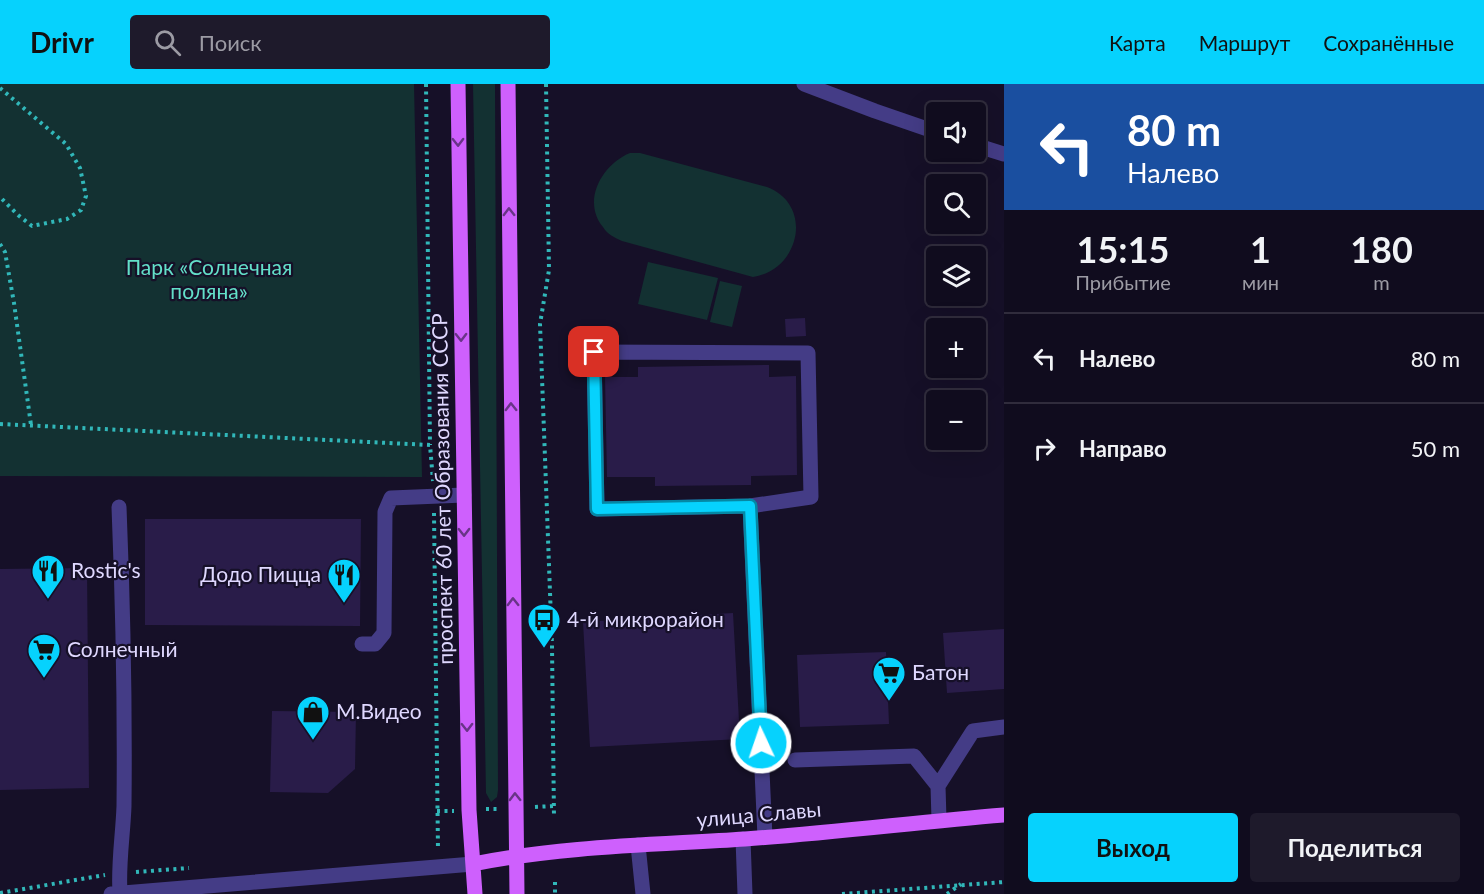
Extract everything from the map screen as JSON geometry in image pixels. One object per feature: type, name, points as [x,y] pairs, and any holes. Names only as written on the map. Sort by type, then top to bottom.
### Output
[{"type":"main road","name":"проспект 60 лет Образования СССР","points":[[458,84],[469,810],[475,894]]},
{"type":"main road","points":[[508,84],[517,894]]},
{"type":"main road","name":"улица Славы","points":[[474,864],[517,855],[743,839],[1004,815]]},
{"type":"street","points":[[804,84],[926,129]]},
{"type":"street","points":[[986,148],[1004,154]]},
{"type":"street","points":[[594,352],[808,353],[811,497],[750,506],[597,509],[594,352]]},
{"type":"street","points":[[362,644],[375,644],[384,633],[385,512],[391,498],[464,495]]},
{"type":"street","points":[[750,506],[765,837]]},
{"type":"street","points":[[119,507],[124,644],[124,807],[116,893],[274,887],[474,864]]},
{"type":"street","points":[[939,820],[938,786],[973,731],[1004,727]]},
{"type":"street","points":[[795,760],[914,756],[938,786]]},
{"type":"street","points":[[743,839],[745,894]]},
{"type":"street","points":[[638,845],[642,894]]},
{"type":"path","points":[[426,84],[438,854]]},
{"type":"path","points":[[546,84],[549,270],[540,324],[552,646],[554,818]]},
{"type":"path","points":[[0,88],[66,144],[80,168],[86,196],[81,210],[67,219],[32,226],[0,197]]},
{"type":"path","points":[[0,244],[4,252],[14,303],[31,425]]},
{"type":"path","points":[[0,424],[430,445]]},
{"type":"path","points":[[534,807],[554,806]]},
{"type":"path","points":[[486,809],[501,808]]},
{"type":"path","points":[[437,811],[454,811]]},
{"type":"path","points":[[555,882],[555,894]]},
{"type":"path","points":[[842,894],[1004,882]]},
{"type":"path","points":[[946,894],[961,884]]},
{"type":"path","points":[[38,886],[39,894]]},
{"type":"green space","name":"Парк «Солнечная поляна»","points":[[0,84],[414,84],[422,477],[0,476]]},
{"type":"green space","points":[[473,84],[495,84],[498,790],[497,797],[491,802],[486,793]]},
{"type":"green space","points":[[630,153],[640,153],[767,187],[782,196],[791,208],[796,222],[795,236],[782,263],[769,272],[753,277],[622,241],[609,234],[597,217],[594,206],[595,195],[598,184],[611,165]]},
{"type":"green space","points":[[648,262],[718,278],[707,320],[638,304]]},
{"type":"green space","points":[[720,281],[742,286],[732,327],[710,322]]},
{"type":"building","points":[[805,318],[806,336],[786,337],[785,319]]},
{"type":"building","points":[[769,365],[769,377],[796,376],[797,475],[751,476],[751,485],[655,486],[655,477],[607,477],[605,377],[638,377],[638,367]]},
{"type":"building","points":[[145,519],[361,519],[360,626],[145,625]]},
{"type":"building","name":"Солнечный","points":[[87,568],[89,788],[0,790],[0,569]]},
{"type":"building","points":[[733,613],[740,739],[590,747],[583,622]]},
{"type":"building","points":[[1004,629],[1004,689],[947,693],[943,633]]},
{"type":"building","points":[[886,652],[889,724],[800,727],[797,655]]},
{"type":"building","name":"М.Видео","points":[[272,711],[356,712],[355,769],[328,793],[270,792]]},
{"type":"place","name":"Rostic's","points":[[48,600]]},
{"type":"place","name":"Додо Пицца","points":[[344,604]]},
{"type":"place","name":"4-й микрорайон","points":[[544,649]]},
{"type":"place","name":"Солнечный","points":[[44,679]]},
{"type":"place","name":"Батон","points":[[889,702]]},
{"type":"place","name":"М.Видео","points":[[313,741]]},
{"type":"route","points":[[594,352],[597,509],[750,506],[761,743]]}]
